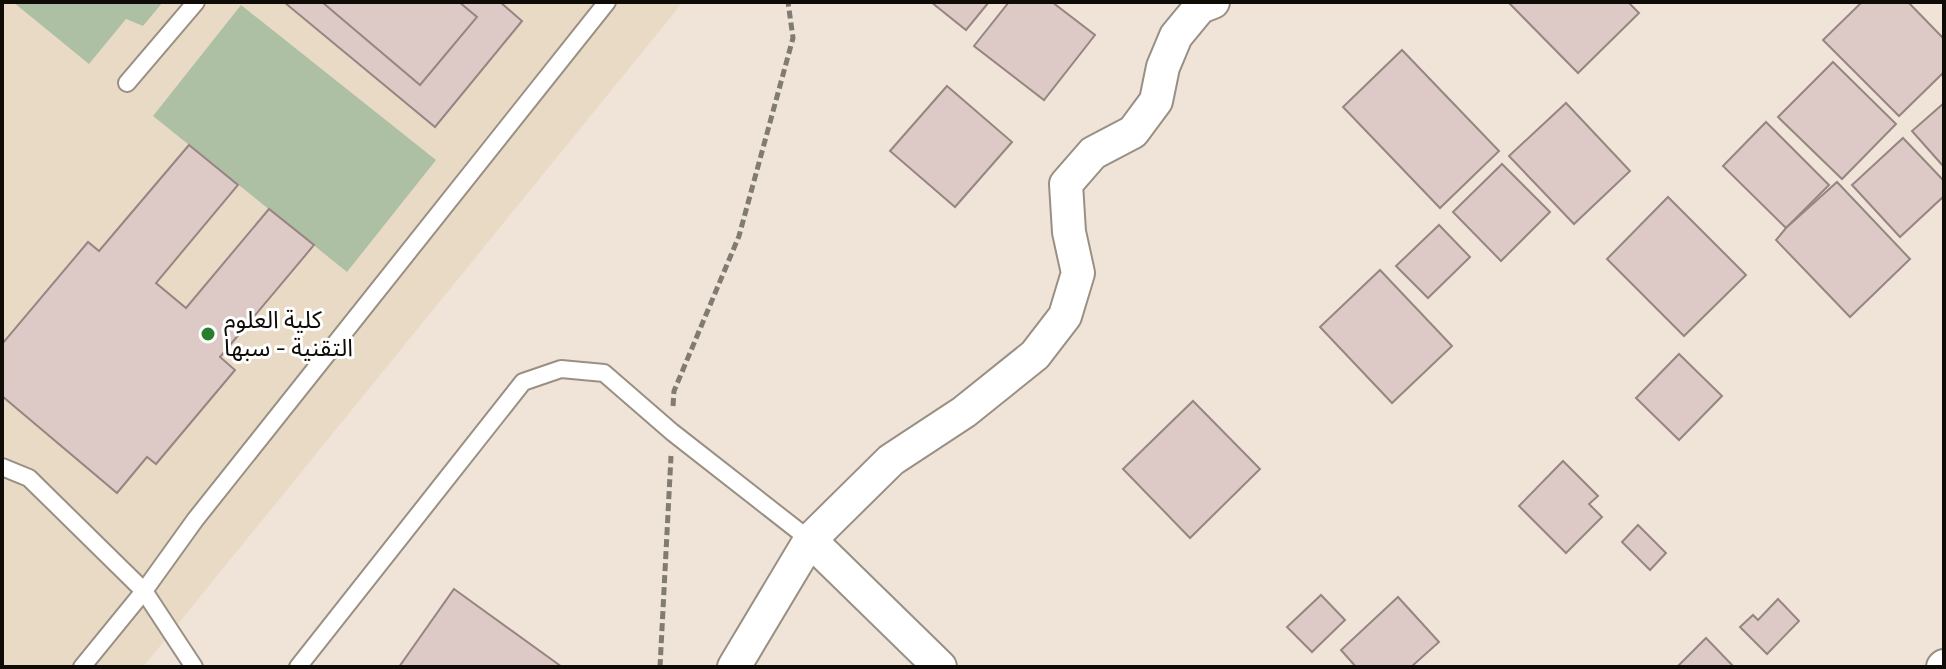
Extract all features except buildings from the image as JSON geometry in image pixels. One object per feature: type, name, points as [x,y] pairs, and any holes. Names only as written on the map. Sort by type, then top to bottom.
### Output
[{"type":"street","points":[[734,667],[810,540],[891,460],[964,412],[1035,355],[1065,316],[1078,273],[1069,232],[1066,184],[1093,153],[1133,132],[1156,101],[1163,67],[1176,36],[1200,7],[1213,2]]},
{"type":"street","points":[[810,540],[940,667]]},
{"type":"lane","points":[[127,83],[196,2]]},
{"type":"lane","points":[[82,667],[607,2]]},
{"type":"lane","points":[[298,667],[523,382],[561,369],[604,373],[672,432],[810,540]]},
{"type":"lane","points":[[2,467],[29,478],[144,591],[194,667]]},
{"type":"path","points":[[660,667],[674,391],[739,236],[793,38],[788,2]]},
{"type":"shaded area","name":"كلية العلوم التقنية - سبها","points":[[2,2],[683,2],[143,667],[2,667]]},
{"type":"green space","points":[[13,2],[163,2],[143,26],[126,19],[89,64]]},
{"type":"green space","points":[[241,5],[436,160],[347,272],[153,116]]},
{"type":"place","name":"كلية العلوم التقنية - سبها","points":[[208,334]]}]
